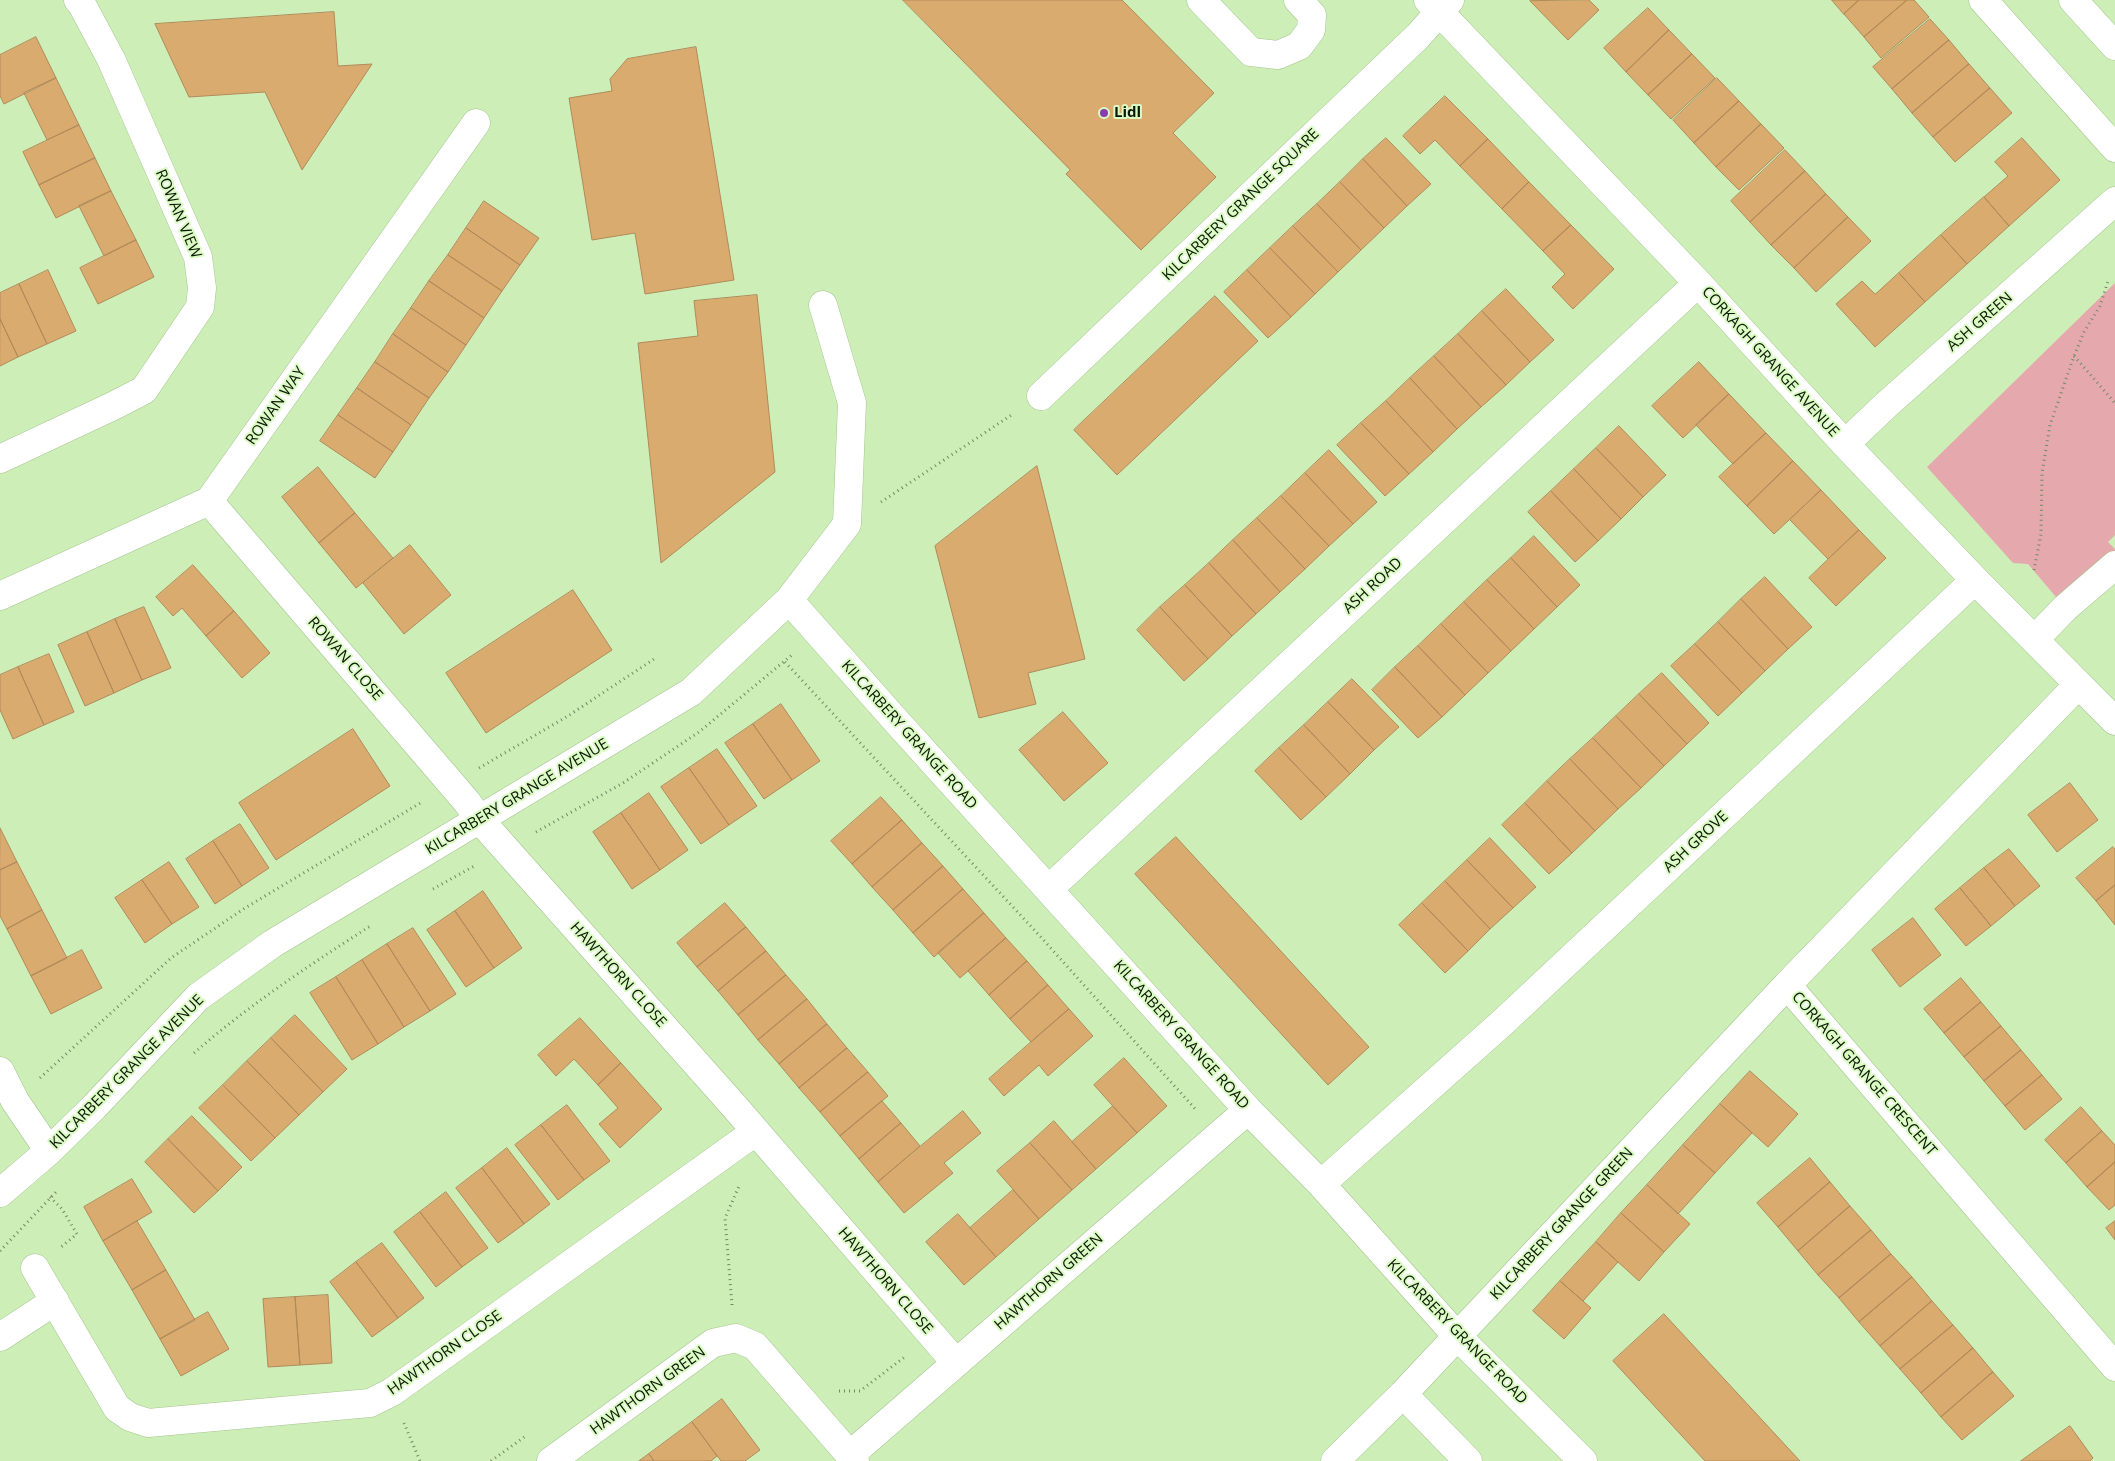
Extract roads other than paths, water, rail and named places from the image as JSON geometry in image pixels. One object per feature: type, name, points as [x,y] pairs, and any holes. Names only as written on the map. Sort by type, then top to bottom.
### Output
[{"type":"street","name":"ROWAN VIEW","points":[[0,458],[144,390],[200,308],[202,288],[198,256],[110,59],[78,0]]},
{"type":"street","points":[[1201,0],[1251,52],[1278,56],[1299,46],[1310,30],[1312,15],[1298,0]]},
{"type":"street","points":[[1984,0],[2115,148]]},
{"type":"street","points":[[2073,0],[2113,38]]},
{"type":"street","name":"CORKAGH GRANGE AVENUE","points":[[1439,4],[1845,444],[1975,580],[2115,720]]},
{"type":"street","name":"KILCARBERY GRANGE SQUARE","points":[[1040,396],[1418,36],[1439,4]]},
{"type":"street","name":"ROWAN WAY","points":[[209,501],[476,123]]},
{"type":"street","name":"ASH GREEN","points":[[1845,444],[2115,201]]},
{"type":"street","name":"ASH ROAD","points":[[1048,890],[1698,283]]},
{"type":"street","name":"KILCARBERY GRANGE AVENUE","points":[[0,1193],[49,1151],[94,1107],[198,997],[272,944],[691,692],[789,600],[847,524],[852,403],[823,305]]},
{"type":"street","points":[[0,596],[209,501]]},
{"type":"street","name":"ROWAN CLOSE","points":[[209,501],[467,802],[479,819]]},
{"type":"street","points":[[2035,640],[2065,608],[2115,565]]},
{"type":"street","name":"ASH GROVE","points":[[1321,1184],[1502,1024],[1975,580]]},
{"type":"street","name":"KILCARBERY GRANGE ROAD","points":[[789,600],[1248,1110],[1321,1184],[1457,1336],[1583,1461]]},
{"type":"street","name":"CORKAGH GRANGE CRESCENT","points":[[2078,685],[1787,985],[2115,1367]]},
{"type":"street","name":"HAWTHORN CLOSE","points":[[479,819],[734,1106],[956,1363]]},
{"type":"street","name":"KILCARBERY GRANGE GREEN","points":[[1335,1461],[1403,1394],[1787,985]]},
{"type":"street","points":[[0,1071],[15,1101],[49,1151]]},
{"type":"street","name":"HAWTHORN GREEN","points":[[551,1461],[713,1343],[736,1338],[755,1346],[852,1458],[956,1363],[1248,1110]]},
{"type":"street","name":"HAWTHORN CLOSE","points":[[35,1268],[117,1408],[130,1417],[148,1423],[370,1403],[392,1392],[756,1132]]},
{"type":"street","points":[[0,1337],[55,1301]]},
{"type":"street","points":[[1403,1394],[1468,1461]]},
{"type":"place","name":"Lidl","points":[[1104,113]]}]
